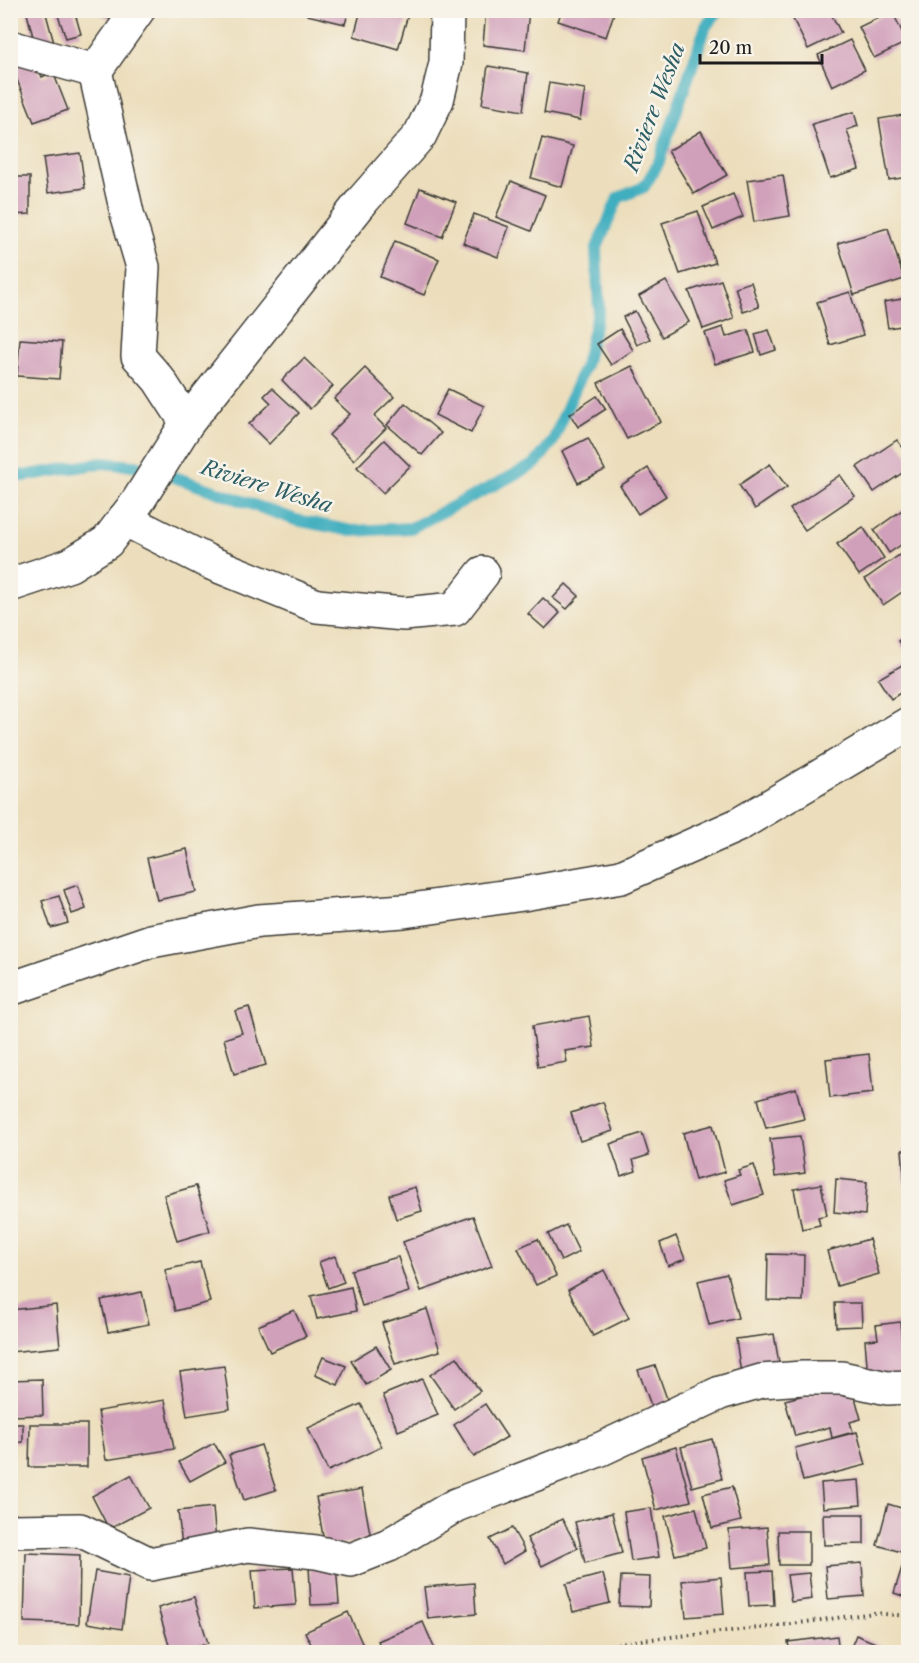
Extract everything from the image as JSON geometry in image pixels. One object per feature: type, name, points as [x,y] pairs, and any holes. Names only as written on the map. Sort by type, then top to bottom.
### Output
[{"type":"street","points":[[138,10],[95,71],[127,213],[143,267],[138,356],[159,380],[187,423]]},
{"type":"street","points":[[10,585],[70,565],[106,542],[131,510],[187,423],[363,200],[420,135],[437,100],[446,63],[447,10]]},
{"type":"street","points":[[10,47],[95,71]]},
{"type":"street","points":[[131,510],[211,563],[317,606],[404,614],[455,609],[483,573]]},
{"type":"street","points":[[10,989],[151,941],[258,921],[404,911],[621,877],[738,825],[909,724]]},
{"type":"street","points":[[10,1531],[80,1530],[150,1564],[248,1545],[316,1552],[351,1560],[389,1545],[456,1505],[601,1449],[720,1393],[761,1381],[803,1378],[842,1378],[887,1388],[909,1387]]},
{"type":"path","points":[[570,1653],[641,1640],[769,1627],[874,1613],[909,1616]]},
{"type":"building","points":[[26,10],[45,10],[54,43],[36,48]]},
{"type":"building","points":[[56,10],[74,10],[81,34],[66,38]]},
{"type":"building","points":[[90,10],[124,10],[119,23]]},
{"type":"building","points":[[308,10],[349,10],[345,24],[307,15]]},
{"type":"building","points":[[361,10],[392,10],[408,15],[398,49],[354,36]]},
{"type":"building","points":[[486,10],[529,10],[525,50],[483,45]]},
{"type":"building","points":[[562,10],[615,10],[606,37],[558,21]]},
{"type":"building","points":[[811,10],[829,10],[841,33],[808,49],[793,19]]},
{"type":"building","points":[[892,11],[907,42],[874,58],[859,27]]},
{"type":"building","points":[[850,40],[865,70],[832,86],[818,55]]},
{"type":"building","points":[[34,57],[42,77],[53,72],[68,110],[34,122],[11,65]]},
{"type":"building","points":[[488,66],[528,73],[523,111],[482,104]]},
{"type":"building","points":[[549,83],[585,89],[580,120],[544,113]]},
{"type":"building","points":[[854,112],[858,126],[847,130],[859,169],[830,178],[812,124]]},
{"type":"building","points":[[903,115],[908,148],[908,177],[889,180],[879,119]]},
{"type":"building","points":[[701,131],[727,175],[694,194],[668,151]]},
{"type":"building","points":[[542,138],[573,146],[562,187],[531,178]]},
{"type":"building","points":[[80,153],[85,188],[48,193],[43,158]]},
{"type":"building","points":[[783,175],[790,216],[754,222],[747,180]]},
{"type":"building","points":[[10,177],[30,177],[30,214],[10,215]]},
{"type":"building","points":[[511,181],[545,195],[531,231],[496,217]]},
{"type":"building","points":[[420,188],[456,202],[442,237],[407,223]]},
{"type":"building","points":[[733,194],[743,217],[713,230],[703,207]]},
{"type":"building","points":[[698,211],[715,263],[680,274],[662,223]]},
{"type":"building","points":[[474,214],[509,227],[498,257],[463,243]]},
{"type":"building","points":[[888,228],[904,279],[854,295],[838,243]]},
{"type":"building","points":[[395,241],[439,259],[424,295],[380,277]]},
{"type":"building","points":[[721,280],[734,318],[703,329],[689,291]]},
{"type":"building","points":[[666,281],[689,322],[662,337],[639,296]]},
{"type":"building","points":[[751,282],[759,307],[743,312],[735,287]]},
{"type":"building","points":[[850,292],[863,335],[830,345],[817,302]]},
{"type":"building","points":[[908,298],[908,325],[888,328],[884,302]]},
{"type":"building","points":[[635,311],[650,339],[637,345],[623,317]]},
{"type":"building","points":[[723,327],[726,337],[748,330],[755,352],[715,364],[705,333]]},
{"type":"building","points":[[620,329],[633,350],[611,365],[597,344]]},
{"type":"building","points":[[769,330],[776,350],[761,355],[755,334]]},
{"type":"building","points":[[20,339],[62,342],[59,379],[17,376]]},
{"type":"building","points":[[304,358],[333,386],[310,409],[282,380]]},
{"type":"building","points":[[632,366],[661,422],[627,439],[598,383]]},
{"type":"building","points":[[365,368],[394,397],[374,416],[386,428],[354,460],[329,435],[350,414],[334,399]]},
{"type":"building","points":[[272,388],[299,413],[269,444],[249,424],[271,403],[264,396]]},
{"type":"building","points":[[448,389],[484,406],[471,433],[435,415]]},
{"type":"building","points":[[597,396],[606,409],[578,427],[570,414]]},
{"type":"building","points":[[405,403],[441,433],[422,455],[387,425]]},
{"type":"building","points":[[588,438],[605,470],[578,483],[562,451]]},
{"type":"building","points":[[384,440],[410,466],[383,493],[357,467]]},
{"type":"building","points":[[897,440],[908,455],[908,469],[874,492],[857,467]]},
{"type":"building","points":[[770,464],[787,487],[755,509],[739,485]]},
{"type":"building","points":[[648,468],[666,496],[638,514],[620,486]]},
{"type":"building","points":[[840,475],[855,496],[805,530],[790,509]]},
{"type":"building","points":[[908,506],[908,540],[889,553],[874,530]]},
{"type":"building","points":[[863,527],[884,558],[859,575],[837,544]]},
{"type":"building","points":[[908,549],[908,588],[883,605],[865,579]]},
{"type":"building","points":[[566,584],[579,596],[567,609],[553,598]]},
{"type":"building","points":[[543,598],[560,613],[545,629],[528,614]]},
{"type":"building","points":[[908,634],[908,653],[907,654],[898,641]]},
{"type":"building","points":[[907,662],[908,688],[891,699],[878,679]]},
{"type":"building","points":[[187,849],[196,892],[157,900],[147,858]]},
{"type":"building","points":[[78,885],[86,909],[72,914],[64,890]]},
{"type":"building","points":[[59,896],[68,923],[51,928],[42,901]]},
{"type":"building","points":[[249,1007],[266,1065],[234,1074],[224,1039],[242,1033],[235,1011]]},
{"type":"building","points":[[589,1016],[594,1047],[565,1051],[567,1062],[538,1067],[532,1026]]},
{"type":"building","points":[[869,1054],[873,1093],[830,1098],[826,1059]]},
{"type":"building","points":[[796,1088],[804,1119],[766,1128],[758,1099]]},
{"type":"building","points":[[603,1102],[613,1131],[580,1141],[571,1113]]},
{"type":"building","points":[[713,1125],[725,1172],[695,1180],[683,1133]]},
{"type":"building","points":[[642,1133],[649,1155],[633,1160],[636,1171],[621,1176],[610,1144]]},
{"type":"building","points":[[800,1136],[805,1173],[775,1177],[770,1139]]},
{"type":"building","points":[[902,1150],[908,1150],[908,1186],[905,1187]]},
{"type":"building","points":[[754,1165],[764,1195],[733,1205],[724,1180],[740,1175],[738,1170]]},
{"type":"building","points":[[836,1179],[867,1182],[865,1215],[834,1212]]},
{"type":"building","points":[[821,1184],[827,1215],[818,1217],[820,1225],[802,1229],[794,1189]]},
{"type":"building","points":[[196,1186],[210,1231],[177,1241],[164,1195]]},
{"type":"building","points":[[415,1187],[422,1211],[396,1219],[389,1195]]},
{"type":"building","points":[[473,1216],[492,1266],[421,1291],[403,1242]]},
{"type":"building","points":[[566,1225],[579,1252],[561,1261],[548,1234]]},
{"type":"building","points":[[676,1236],[685,1259],[668,1266],[660,1243]]},
{"type":"building","points":[[538,1239],[556,1276],[536,1285],[518,1248]]},
{"type":"building","points":[[869,1239],[879,1274],[837,1286],[827,1251]]},
{"type":"building","points":[[768,1254],[804,1255],[803,1301],[767,1300]]},
{"type":"building","points":[[335,1256],[344,1282],[328,1288],[319,1262]]},
{"type":"building","points":[[398,1257],[409,1292],[362,1306],[351,1270]]},
{"type":"building","points":[[200,1262],[210,1302],[175,1311],[165,1270]]},
{"type":"building","points":[[604,1270],[629,1318],[593,1336],[568,1290]]},
{"type":"building","points":[[727,1274],[738,1318],[709,1325],[698,1281]]},
{"type":"building","points":[[351,1287],[356,1311],[317,1319],[311,1296]]},
{"type":"building","points":[[142,1292],[149,1324],[108,1332],[101,1300]]},
{"type":"building","points":[[835,1303],[861,1303],[862,1326],[836,1327]]},
{"type":"building","points":[[56,1305],[60,1347],[10,1352],[10,1310]]},
{"type":"building","points":[[427,1309],[440,1351],[395,1364],[382,1323]]},
{"type":"building","points":[[294,1310],[306,1336],[270,1352],[258,1326]]},
{"type":"building","points":[[900,1322],[905,1374],[868,1377],[865,1340],[878,1339],[876,1325]]},
{"type":"building","points":[[774,1334],[780,1369],[741,1374],[736,1339]]},
{"type":"building","points":[[376,1346],[391,1370],[366,1385],[351,1361]]},
{"type":"building","points":[[323,1357],[346,1366],[338,1385],[315,1375]]},
{"type":"building","points":[[457,1357],[480,1391],[454,1409],[430,1375]]},
{"type":"building","points":[[655,1365],[671,1410],[655,1416],[638,1370]]},
{"type":"building","points":[[224,1366],[230,1409],[187,1416],[180,1372]]},
{"type":"building","points":[[42,1379],[43,1415],[10,1416],[10,1380]]},
{"type":"building","points":[[422,1379],[438,1415],[398,1431],[383,1395]]},
{"type":"building","points":[[851,1383],[861,1419],[850,1422],[853,1432],[832,1438],[830,1427],[795,1436],[785,1400]]},
{"type":"building","points":[[165,1400],[174,1449],[106,1460],[98,1411]]},
{"type":"building","points":[[361,1404],[382,1447],[328,1471],[308,1428]]},
{"type":"building","points":[[485,1404],[507,1437],[474,1457],[454,1425]]},
{"type":"building","points":[[13,1424],[23,1424],[23,1442],[13,1443]]},
{"type":"building","points":[[30,1424],[87,1424],[87,1467],[29,1467]]},
{"type":"building","points":[[857,1432],[866,1465],[803,1481],[795,1448]]},
{"type":"building","points":[[712,1439],[722,1479],[692,1487],[681,1447]]},
{"type":"building","points":[[214,1443],[225,1462],[190,1481],[179,1462]]},
{"type":"building","points":[[261,1445],[276,1490],[244,1500],[229,1455]]},
{"type":"building","points":[[676,1447],[691,1501],[656,1510],[642,1457]]},
{"type":"building","points":[[131,1475],[149,1508],[109,1529],[92,1496]]},
{"type":"building","points":[[859,1480],[861,1505],[823,1508],[821,1483]]},
{"type":"building","points":[[732,1487],[741,1521],[712,1528],[703,1494]]},
{"type":"building","points":[[362,1489],[371,1539],[325,1547],[316,1497]]},
{"type":"building","points":[[888,1504],[908,1510],[908,1554],[877,1545]]},
{"type":"building","points":[[213,1507],[216,1542],[182,1546],[178,1511]]},
{"type":"building","points":[[651,1508],[659,1557],[631,1561],[624,1512]]},
{"type":"building","points":[[696,1508],[706,1548],[675,1555],[665,1516]]},
{"type":"building","points":[[612,1513],[622,1553],[585,1563],[575,1522]]},
{"type":"building","points":[[823,1514],[864,1514],[864,1544],[824,1545]]},
{"type":"building","points":[[562,1519],[578,1548],[542,1566],[527,1538]]},
{"type":"building","points":[[767,1527],[770,1565],[732,1568],[729,1530]]},
{"type":"building","points":[[512,1528],[525,1551],[503,1564],[490,1539]]},
{"type":"building","points":[[778,1531],[809,1531],[809,1565],[779,1565]]},
{"type":"building","points":[[26,1553],[80,1555],[79,1624],[24,1622]]},
{"type":"building","points":[[862,1563],[864,1596],[828,1599],[825,1566]]},
{"type":"building","points":[[336,1564],[339,1604],[311,1605],[309,1566]]},
{"type":"building","points":[[902,1567],[908,1569],[908,1598],[894,1593]]},
{"type":"building","points":[[293,1568],[296,1605],[255,1608],[252,1570]]},
{"type":"building","points":[[95,1571],[129,1577],[122,1629],[87,1623]]},
{"type":"building","points":[[772,1571],[774,1605],[749,1606],[747,1572]]},
{"type":"building","points":[[809,1573],[812,1599],[791,1602],[787,1575]]},
{"type":"building","points":[[603,1574],[610,1603],[573,1612],[566,1584]]},
{"type":"building","points":[[621,1576],[650,1577],[649,1607],[619,1606]]},
{"type":"building","points":[[721,1577],[724,1614],[686,1617],[682,1581]]},
{"type":"building","points":[[474,1583],[476,1614],[428,1619],[424,1587]]},
{"type":"building","points":[[194,1597],[208,1643],[171,1652],[158,1608]]},
{"type":"building","points":[[348,1612],[366,1652],[315,1652],[305,1632]]},
{"type":"building","points":[[423,1622],[436,1652],[383,1652],[378,1641]]},
{"type":"building","points":[[856,1635],[890,1649],[888,1652],[849,1652]]},
{"type":"building","points":[[837,1636],[839,1652],[790,1652],[788,1642]]},
{"type":"waterway","name":"Riviere Wesha","points":[[10,471],[23,476],[102,463],[146,467],[296,520],[352,531],[411,528],[535,464],[553,441],[585,365],[599,309],[596,250],[618,198],[644,187],[658,164],[706,26],[719,10]]}]
